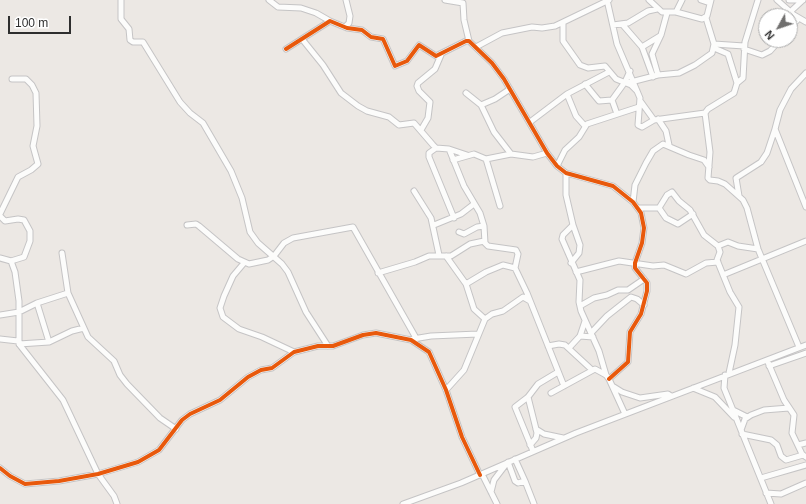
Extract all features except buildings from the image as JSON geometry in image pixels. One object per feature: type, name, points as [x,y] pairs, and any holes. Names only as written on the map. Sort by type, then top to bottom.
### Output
[{"type":"street","points":[[120,0],[121,19],[129,30],[130,40],[133,42],[142,42],[180,102],[203,123],[231,171],[242,198],[250,232],[258,243],[274,256],[288,272],[306,312],[328,346]]},
{"type":"street","points":[[269,0],[278,7],[300,8],[316,13],[330,21],[347,25],[353,29],[362,30],[371,37],[383,39],[395,66],[407,62],[419,44],[438,57]]},
{"type":"street","points":[[346,0],[350,11],[347,25]]},
{"type":"street","points":[[445,0],[461,1],[464,6],[464,20],[469,41],[498,70],[547,153],[557,166],[566,173],[613,186],[639,208],[644,228],[642,243],[635,263],[635,268],[644,279],[648,287],[644,305],[630,332],[628,362],[608,377]]},
{"type":"street","points":[[476,47],[502,33],[532,27],[548,28],[564,23],[607,0],[620,51],[638,92],[640,105],[638,125],[642,127],[656,120],[705,114]]},
{"type":"street","points":[[648,0],[657,9],[667,13],[676,12],[699,18],[706,18]]},
{"type":"street","points":[[676,12],[682,0]]},
{"type":"street","points":[[626,83],[656,76],[672,75],[688,69],[712,53],[714,46],[706,18],[710,1],[702,0]]},
{"type":"street","points":[[758,0],[744,47],[743,78],[737,83],[734,93],[708,109],[705,114],[710,152],[709,179],[721,182],[739,196],[747,208],[758,249],[804,346],[768,363]]},
{"type":"street","points":[[777,0],[786,8]]},
{"type":"street","points":[[789,0],[803,0]]},
{"type":"street","points":[[794,8],[803,0]]},
{"type":"street","points":[[613,25],[622,24],[633,20],[648,10],[657,9]]},
{"type":"street","points":[[656,76],[652,54],[661,35],[667,13]]},
{"type":"street","points":[[799,18],[806,22]]},
{"type":"street","points":[[286,49],[330,21]]},
{"type":"street","points":[[564,23],[563,41],[575,60],[588,68],[605,66],[616,79],[626,83],[638,92]]},
{"type":"street","points":[[622,24],[642,47],[656,76]]},
{"type":"street","points":[[642,47],[661,35]]},
{"type":"street","points":[[302,39],[323,65],[341,93],[366,111],[389,117],[399,125],[414,123],[436,148]]},
{"type":"street","points":[[421,130],[428,118],[430,102],[427,97],[419,91],[417,86],[420,81],[435,70],[438,57],[466,41],[469,41]]},
{"type":"street","points":[[714,46],[744,47],[762,55],[773,48]]},
{"type":"street","points":[[714,46],[728,54],[737,83]]},
{"type":"street","points":[[585,84],[599,101],[612,100],[626,83],[630,71]]},
{"type":"street","points":[[530,122],[567,94],[609,72]]},
{"type":"street","points":[[739,196],[736,178],[761,162],[767,152],[778,117],[789,93],[806,73]]},
{"type":"street","points":[[0,258],[11,261],[24,257],[30,241],[30,231],[24,220],[18,218],[5,222],[0,215],[18,177],[38,164],[33,146],[37,126],[36,93],[32,85],[26,79],[12,79]]},
{"type":"street","points":[[481,104],[495,99],[510,90]]},
{"type":"street","points":[[466,93],[481,104],[494,132],[510,154]]},
{"type":"street","points":[[567,94],[576,116],[585,126]]},
{"type":"street","points":[[612,100],[617,114]]},
{"type":"street","points":[[557,166],[565,150],[579,137],[585,126],[640,105]]},
{"type":"street","points":[[640,105],[666,131],[669,145]]},
{"type":"street","points":[[775,129],[806,207]]},
{"type":"street","points":[[633,202],[635,185],[649,157],[661,144],[669,145],[689,155],[704,160],[709,167]]},
{"type":"street","points":[[454,218],[428,155],[436,148],[449,149],[467,155]]},
{"type":"street","points":[[449,149],[474,204],[480,213],[484,226],[484,241],[488,246],[516,250],[518,254],[515,268],[527,293],[564,386]]},
{"type":"street","points":[[453,160],[467,155],[477,154],[486,159],[510,154],[533,157],[547,153]]},
{"type":"street","points":[[486,159],[500,206]]},
{"type":"street","points":[[566,173],[566,195],[573,225],[580,245],[579,253],[571,262]]},
{"type":"street","points":[[414,191],[417,198],[428,211],[434,225],[439,255]]},
{"type":"street","points":[[659,208],[667,195],[672,192],[678,201],[686,205],[693,214],[704,236],[718,246],[720,252],[718,262],[730,292],[739,307],[735,345],[724,388],[771,504]]},
{"type":"street","points":[[434,225],[454,218],[474,204]]},
{"type":"street","points":[[639,208],[659,208]]},
{"type":"street","points":[[659,208],[666,218],[678,224],[693,214]]},
{"type":"street","points":[[187,225],[196,224],[244,263],[263,262],[274,256],[284,243],[293,238],[353,227],[378,273],[397,302],[413,339],[429,352],[446,390],[462,437],[497,504]]},
{"type":"street","points":[[573,225],[562,238],[580,280]]},
{"type":"street","points":[[459,232],[466,233],[476,227],[484,226]]},
{"type":"street","points":[[466,233],[470,244]]},
{"type":"street","points":[[378,273],[430,256],[446,256],[455,254],[470,244],[484,241]]},
{"type":"street","points":[[723,275],[763,260],[806,241]]},
{"type":"street","points":[[718,246],[728,242],[738,246],[758,249]]},
{"type":"street","points":[[62,253],[68,293],[90,340],[114,361],[120,375],[127,384],[160,418],[176,429]]},
{"type":"street","points":[[446,256],[466,284],[474,308],[485,319]]},
{"type":"street","points":[[11,261],[16,279],[19,312],[19,342],[63,400],[98,474],[114,496],[117,504]]},
{"type":"street","points":[[576,272],[619,261],[664,265],[686,274],[706,264],[718,262]]},
{"type":"street","points":[[244,263],[233,276],[224,296],[220,308],[223,317],[239,329],[262,337],[294,352]]},
{"type":"street","points":[[466,284],[486,272],[503,265],[515,268]]},
{"type":"street","points":[[583,270],[580,280],[580,306],[608,377],[625,414]]},
{"type":"street","points":[[580,306],[594,298],[608,295],[618,290],[628,290],[644,279]]},
{"type":"street","points":[[0,315],[19,312],[37,303],[68,293]]},
{"type":"street","points":[[446,390],[464,370],[485,319],[492,314],[502,311],[527,293]]},
{"type":"street","points":[[523,297],[530,301]]},
{"type":"street","points":[[580,336],[592,335],[607,316],[631,297],[637,299],[644,305]]},
{"type":"street","points":[[37,303],[49,342]]},
{"type":"street","points":[[569,348],[580,336],[585,321]]},
{"type":"street","points":[[0,339],[19,342],[49,342],[72,331],[84,328]]},
{"type":"street","points":[[0,468],[24,484],[59,482],[98,474],[138,462],[153,455],[190,414],[220,400],[248,377],[261,370],[272,368],[294,352],[318,346],[328,346],[367,334],[381,334],[413,339],[478,334]]},
{"type":"street","points":[[548,346],[560,344],[569,348],[591,369],[600,370],[608,377]]},
{"type":"street","points":[[403,504],[508,463],[563,438],[727,374],[806,353]]},
{"type":"street","points":[[741,432],[771,440],[777,446],[781,456],[786,460],[804,456],[792,433],[794,415],[789,408],[768,363]]},
{"type":"street","points":[[551,393],[591,369]]},
{"type":"street","points":[[533,451],[516,409],[516,405],[528,397],[538,384],[558,372]]},
{"type":"street","points":[[612,386],[622,392],[636,397],[649,398],[668,394],[672,396]]},
{"type":"street","points":[[693,388],[714,397],[722,403],[736,420]]},
{"type":"street","points":[[528,397],[536,429],[536,438],[530,445]]},
{"type":"street","points":[[649,398],[654,402]]},
{"type":"street","points":[[523,401],[529,404]]},
{"type":"street","points":[[741,432],[747,417],[764,410],[789,408]]},
{"type":"street","points":[[733,410],[747,417]]},
{"type":"street","points":[[536,429],[544,434],[563,438]]},
{"type":"street","points":[[798,445],[806,443]]},
{"type":"street","points":[[515,459],[526,481],[534,504]]},
{"type":"street","points":[[508,463],[515,481],[518,483],[526,481]]},
{"type":"street","points":[[491,492],[494,480],[508,463]]},
{"type":"street","points":[[760,478],[806,465]]},
{"type":"street","points":[[766,493],[781,494],[806,483]]},
{"type":"cycle path","points":[[286,49],[330,21],[347,28],[362,30],[371,37],[383,39],[395,66],[407,61],[419,45],[436,56],[466,41],[469,41],[492,63],[504,79],[547,153],[557,166],[566,173],[613,186],[633,202],[641,213],[644,228],[642,243],[635,263],[635,268],[647,283],[647,291],[641,314],[630,332],[628,362],[609,379]]},
{"type":"cycle path","points":[[0,468],[10,476],[25,484],[59,481],[98,474],[138,462],[159,450],[182,420],[190,414],[220,400],[248,377],[261,370],[272,368],[294,352],[318,346],[333,346],[363,335],[376,333],[411,340],[429,352],[446,390],[462,437],[480,475]]}]
